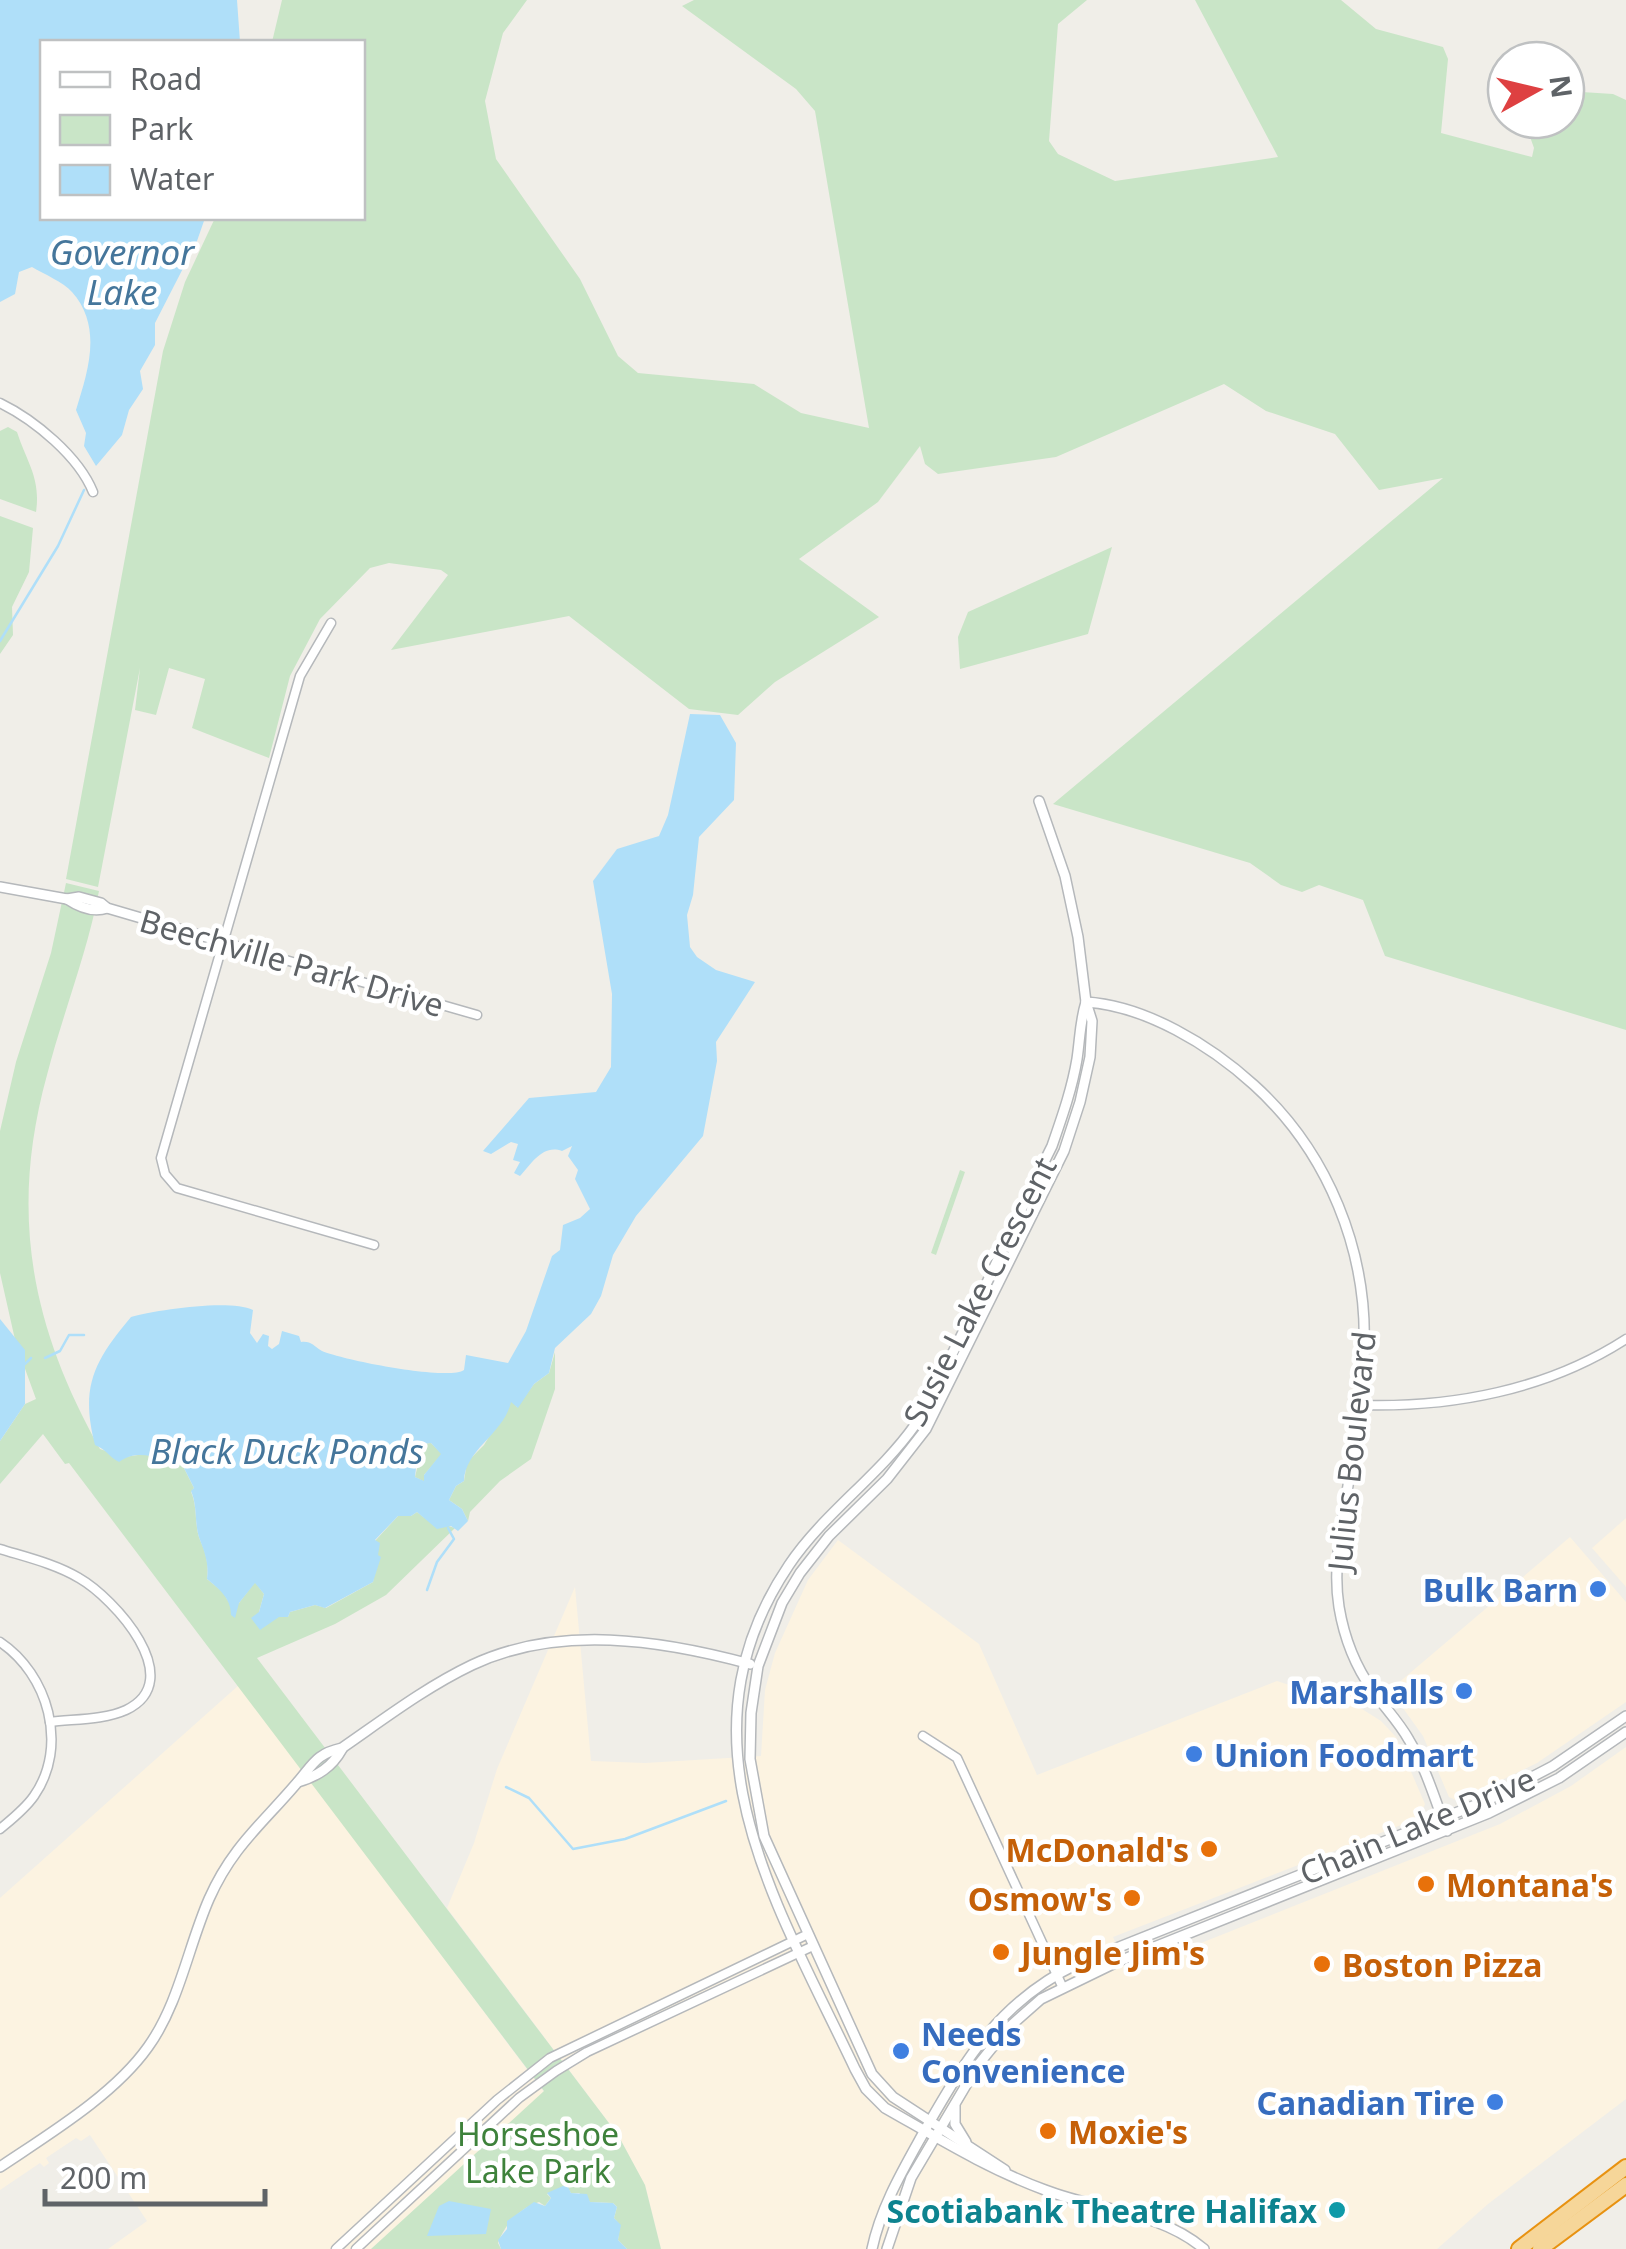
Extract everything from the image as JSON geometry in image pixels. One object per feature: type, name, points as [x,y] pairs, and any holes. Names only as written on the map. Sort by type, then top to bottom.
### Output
[{"type":"highway","points":[[1519,2249],[1626,2167]]},
{"type":"highway","points":[[1540,2249],[1626,2186]]},
{"type":"street","points":[[0,404],[50,439],[86,474],[93,492]]},
{"type":"street","points":[[337,638],[328,627],[300,676],[161,1154],[165,1174],[178,1188],[374,1245]]},
{"type":"street","name":"Susie Lake Crescent","points":[[938,2133],[930,2120],[893,2097],[874,2078],[774,1860],[757,1808],[749,1740],[758,1666],[782,1603],[829,1536],[887,1479],[926,1429],[1064,1151],[1080,1102],[1090,1056],[1092,1021],[1065,876],[1039,800]]},
{"type":"street","name":"Beechville Park Drive","points":[[0,887],[90,900],[478,1015]]},
{"type":"street","name":"Susie Lake Crescent","points":[[938,2133],[924,2131],[885,2108],[863,2084],[756,1851],[740,1792],[735,1718],[745,1662],[766,1606],[789,1564],[818,1528],[878,1471],[916,1422],[970,1320],[1052,1146],[1068,1102],[1086,1002]]},
{"type":"street","name":"Julius Boulevard","points":[[1086,1002],[1137,1015],[1201,1045],[1258,1089],[1305,1144],[1340,1208],[1357,1263],[1365,1334],[1337,1567],[1340,1610],[1356,1662],[1413,1746],[1447,1831]]},
{"type":"street","points":[[1358,1405],[1420,1404],[1505,1391],[1574,1368],[1626,1338]]},
{"type":"street","points":[[0,1549],[63,1570],[92,1587],[131,1630],[150,1660],[146,1690],[130,1708],[116,1714],[50,1722]]},
{"type":"street","points":[[0,2167],[108,2090],[149,2046],[165,2017],[221,1876],[259,1821],[298,1782],[314,1778],[335,1762],[342,1748],[439,1682],[486,1659],[566,1640],[639,1642],[758,1666]]},
{"type":"street","points":[[0,1642],[20,1658],[34,1677],[44,1696],[50,1722],[50,1754],[42,1783],[26,1806],[0,1829]]},
{"type":"street","name":"Chain Lake Drive","points":[[872,2249],[890,2194],[930,2120],[962,2065],[1012,2006],[1057,1975],[1442,1819],[1552,1766],[1626,1716]]},
{"type":"street","name":"Chain Lake Drive","points":[[886,2249],[911,2178],[955,2104],[996,2040],[1032,2006],[1062,1986],[1447,1831],[1542,1788],[1626,1732]]},
{"type":"street","points":[[923,1736],[957,1758],[1062,1986]]},
{"type":"street","points":[[1253,1894],[1258,1906]]},
{"type":"street","points":[[336,2249],[547,2060],[587,2037],[808,1934]]},
{"type":"street","points":[[356,2249],[553,2072],[587,2052],[813,1946]]},
{"type":"street","points":[[955,2104],[958,2130],[972,2148]]},
{"type":"street","points":[[938,2133],[972,2148],[1011,2175]]},
{"type":"street","points":[[938,2133],[990,2168],[1070,2199],[1160,2221],[1204,2249]]},
{"type":"shaded area","points":[[1626,1518],[1626,1587],[1592,1548]]},
{"type":"shaded area","points":[[1570,1537],[1626,1602],[1626,1702],[1537,1763],[1458,1801],[1449,1797],[1423,1736],[1390,1690]]},
{"type":"shaded area","points":[[838,1540],[979,1644],[1037,1775],[1277,1681],[1362,1709],[1396,1737],[1425,1804],[1419,1818],[1113,1937],[1128,1972],[1500,1824],[1571,1786],[1626,1747],[1626,2099],[1488,2204],[1437,2249],[661,2249],[645,2185],[618,2135],[447,1908],[474,1843],[497,1769],[575,1587],[591,1761],[645,1763],[761,1756],[765,1690],[775,1653],[808,1580]]},
{"type":"shaded area","points":[[239,1685],[544,2092],[371,2249],[108,2249],[147,2221],[90,2135],[81,2141],[76,2138],[46,2158],[49,2163],[44,2167],[40,2163],[0,2190],[0,1898]]},
{"type":"green space","points":[[282,0],[527,0],[503,33],[485,101],[496,159],[580,279],[618,356],[638,373],[754,384],[801,413],[869,428],[815,111],[796,89],[682,6],[694,0],[1087,0],[1058,24],[1049,141],[1058,154],[1115,181],[1278,157],[1195,0],[1341,0],[1376,29],[1443,47],[1448,59],[1441,133],[1532,157],[1531,140],[1586,140],[1586,92],[1613,94],[1626,100],[1626,1030],[1385,956],[1363,900],[1319,885],[1302,892],[1281,885],[1250,863],[1053,804],[1443,478],[1379,490],[1335,434],[1266,411],[1224,384],[1056,457],[938,474],[925,464],[920,446],[878,502],[799,559],[879,617],[775,682],[738,715],[689,709],[569,616],[391,650],[448,575],[441,570],[389,563],[370,568],[320,619],[290,676],[269,758],[192,728],[205,679],[169,668],[156,715],[135,710],[140,668],[98,887],[66,879],[163,351],[185,282],[214,220],[365,220],[365,40],[272,40]]},
{"type":"green space","points":[[8,427],[17,432],[32,471],[37,490],[36,512],[0,499],[0,431]]},
{"type":"green space","points":[[0,516],[33,528],[29,572],[12,607],[13,635],[0,654]]},
{"type":"green space","points":[[1112,547],[1088,634],[960,669],[958,637],[968,612]]},
{"type":"green space","name":"Horseshoe Lake Park","points":[[66,883],[99,891],[36,1126],[29,1222],[33,1268],[43,1313],[76,1403],[100,1449],[124,1457],[145,1454],[183,1466],[194,1488],[191,1492],[207,1579],[223,1592],[231,1606],[239,1603],[255,1582],[264,1594],[259,1612],[288,1617],[290,1612],[315,1605],[326,1608],[373,1582],[375,1541],[398,1516],[417,1512],[455,1528],[386,1595],[335,1624],[257,1658],[618,2135],[645,2185],[661,2249],[627,2249],[618,2240],[620,2225],[614,2218],[617,2207],[613,2203],[590,2202],[567,2187],[547,2194],[551,2198],[545,2206],[539,2202],[514,2218],[498,2243],[501,2249],[371,2249],[544,2091],[69,1463],[65,1464],[43,1434],[0,1484],[0,1441],[25,1404],[36,1399],[16,1344],[0,1273],[0,1131],[16,1062],[51,953]]},
{"type":"green space","points":[[960,1170],[965,1172],[936,1255],[931,1253]]},
{"type":"green space","points":[[555,1352],[555,1389],[531,1459],[500,1481],[470,1512],[468,1521],[462,1509],[449,1500],[456,1486],[464,1481],[467,1462],[484,1445],[511,1400],[517,1407],[534,1384],[549,1373]]},
{"type":"green space","points":[[431,1443],[442,1454],[424,1475],[425,1482],[415,1477],[423,1444]]},
{"type":"water","name":"Governor Lake","points":[[0,0],[237,0],[240,40],[40,40],[40,220],[204,220],[155,323],[155,345],[140,371],[143,389],[129,410],[122,435],[96,466],[84,446],[86,433],[76,410],[90,350],[82,306],[68,288],[32,267],[19,272],[15,294],[0,302]]},
{"type":"water","name":"Black Duck Ponds","points":[[690,714],[720,715],[736,743],[734,800],[699,837],[687,915],[690,947],[716,970],[755,982],[716,1042],[717,1061],[703,1136],[636,1216],[613,1255],[601,1296],[591,1314],[555,1348],[549,1373],[534,1384],[518,1408],[511,1402],[501,1423],[477,1450],[464,1481],[456,1486],[449,1500],[462,1509],[468,1521],[458,1531],[451,1526],[437,1529],[417,1512],[398,1516],[375,1540],[380,1543],[381,1557],[373,1582],[325,1608],[315,1605],[290,1612],[288,1617],[279,1617],[260,1630],[251,1618],[259,1612],[264,1594],[255,1583],[239,1603],[235,1618],[223,1594],[207,1579],[191,1491],[194,1488],[183,1466],[143,1455],[119,1462],[95,1445],[89,1407],[99,1362],[131,1317],[227,1305],[253,1310],[250,1333],[257,1343],[263,1334],[269,1336],[268,1346],[272,1349],[279,1344],[282,1331],[333,1355],[395,1368],[454,1373],[464,1370],[466,1355],[508,1363],[526,1331],[552,1256],[560,1250],[563,1225],[590,1209],[575,1179],[578,1170],[568,1156],[572,1146],[544,1152],[520,1176],[514,1173],[520,1162],[513,1160],[518,1144],[511,1142],[491,1154],[483,1151],[529,1098],[596,1092],[611,1067],[612,994],[593,881],[617,849],[659,836],[668,815]],"holes":[[[431,1443],[441,1454],[424,1475],[424,1481],[415,1477],[423,1444]]]},
{"type":"water","points":[[0,1319],[25,1350],[25,1404],[0,1441]]},
{"type":"water","points":[[563,2186],[571,2193],[587,2194],[590,2202],[613,2203],[617,2207],[614,2218],[621,2225],[618,2240],[627,2249],[501,2249],[498,2240],[507,2229],[507,2221],[534,2202],[545,2206],[551,2198],[547,2193]]},
{"type":"water","points":[[449,2201],[491,2209],[486,2234],[427,2236],[439,2206]]},
{"type":"waterway","points":[[0,641],[58,546],[84,490]]},
{"type":"waterway","points":[[45,1358],[60,1351],[69,1335],[84,1335]]},
{"type":"waterway","points":[[25,1364],[31,1358]]},
{"type":"waterway","points":[[427,1590],[437,1562],[454,1539],[448,1528]]},
{"type":"waterway","points":[[506,1787],[529,1798],[573,1849],[625,1839],[726,1801]]},
{"type":"place","name":"Bulk Barn","points":[[1598,1589]]},
{"type":"place","name":"Marshalls","points":[[1464,1691]]},
{"type":"place","name":"Union Foodmart","points":[[1194,1754]]},
{"type":"place","name":"McDonald's","points":[[1209,1849]]},
{"type":"place","name":"Montana's","points":[[1426,1884]]},
{"type":"place","name":"Osmow's","points":[[1132,1898]]},
{"type":"place","name":"Jungle Jim's","points":[[1001,1952]]},
{"type":"place","name":"Boston Pizza","points":[[1322,1964]]},
{"type":"place","name":"Needs Convenience","points":[[901,2051]]},
{"type":"place","name":"Canadian Tire","points":[[1495,2102]]},
{"type":"place","name":"Moxie's","points":[[1048,2131]]},
{"type":"place","name":"Scotiabank Theatre Halifax","points":[[1337,2210]]}]
